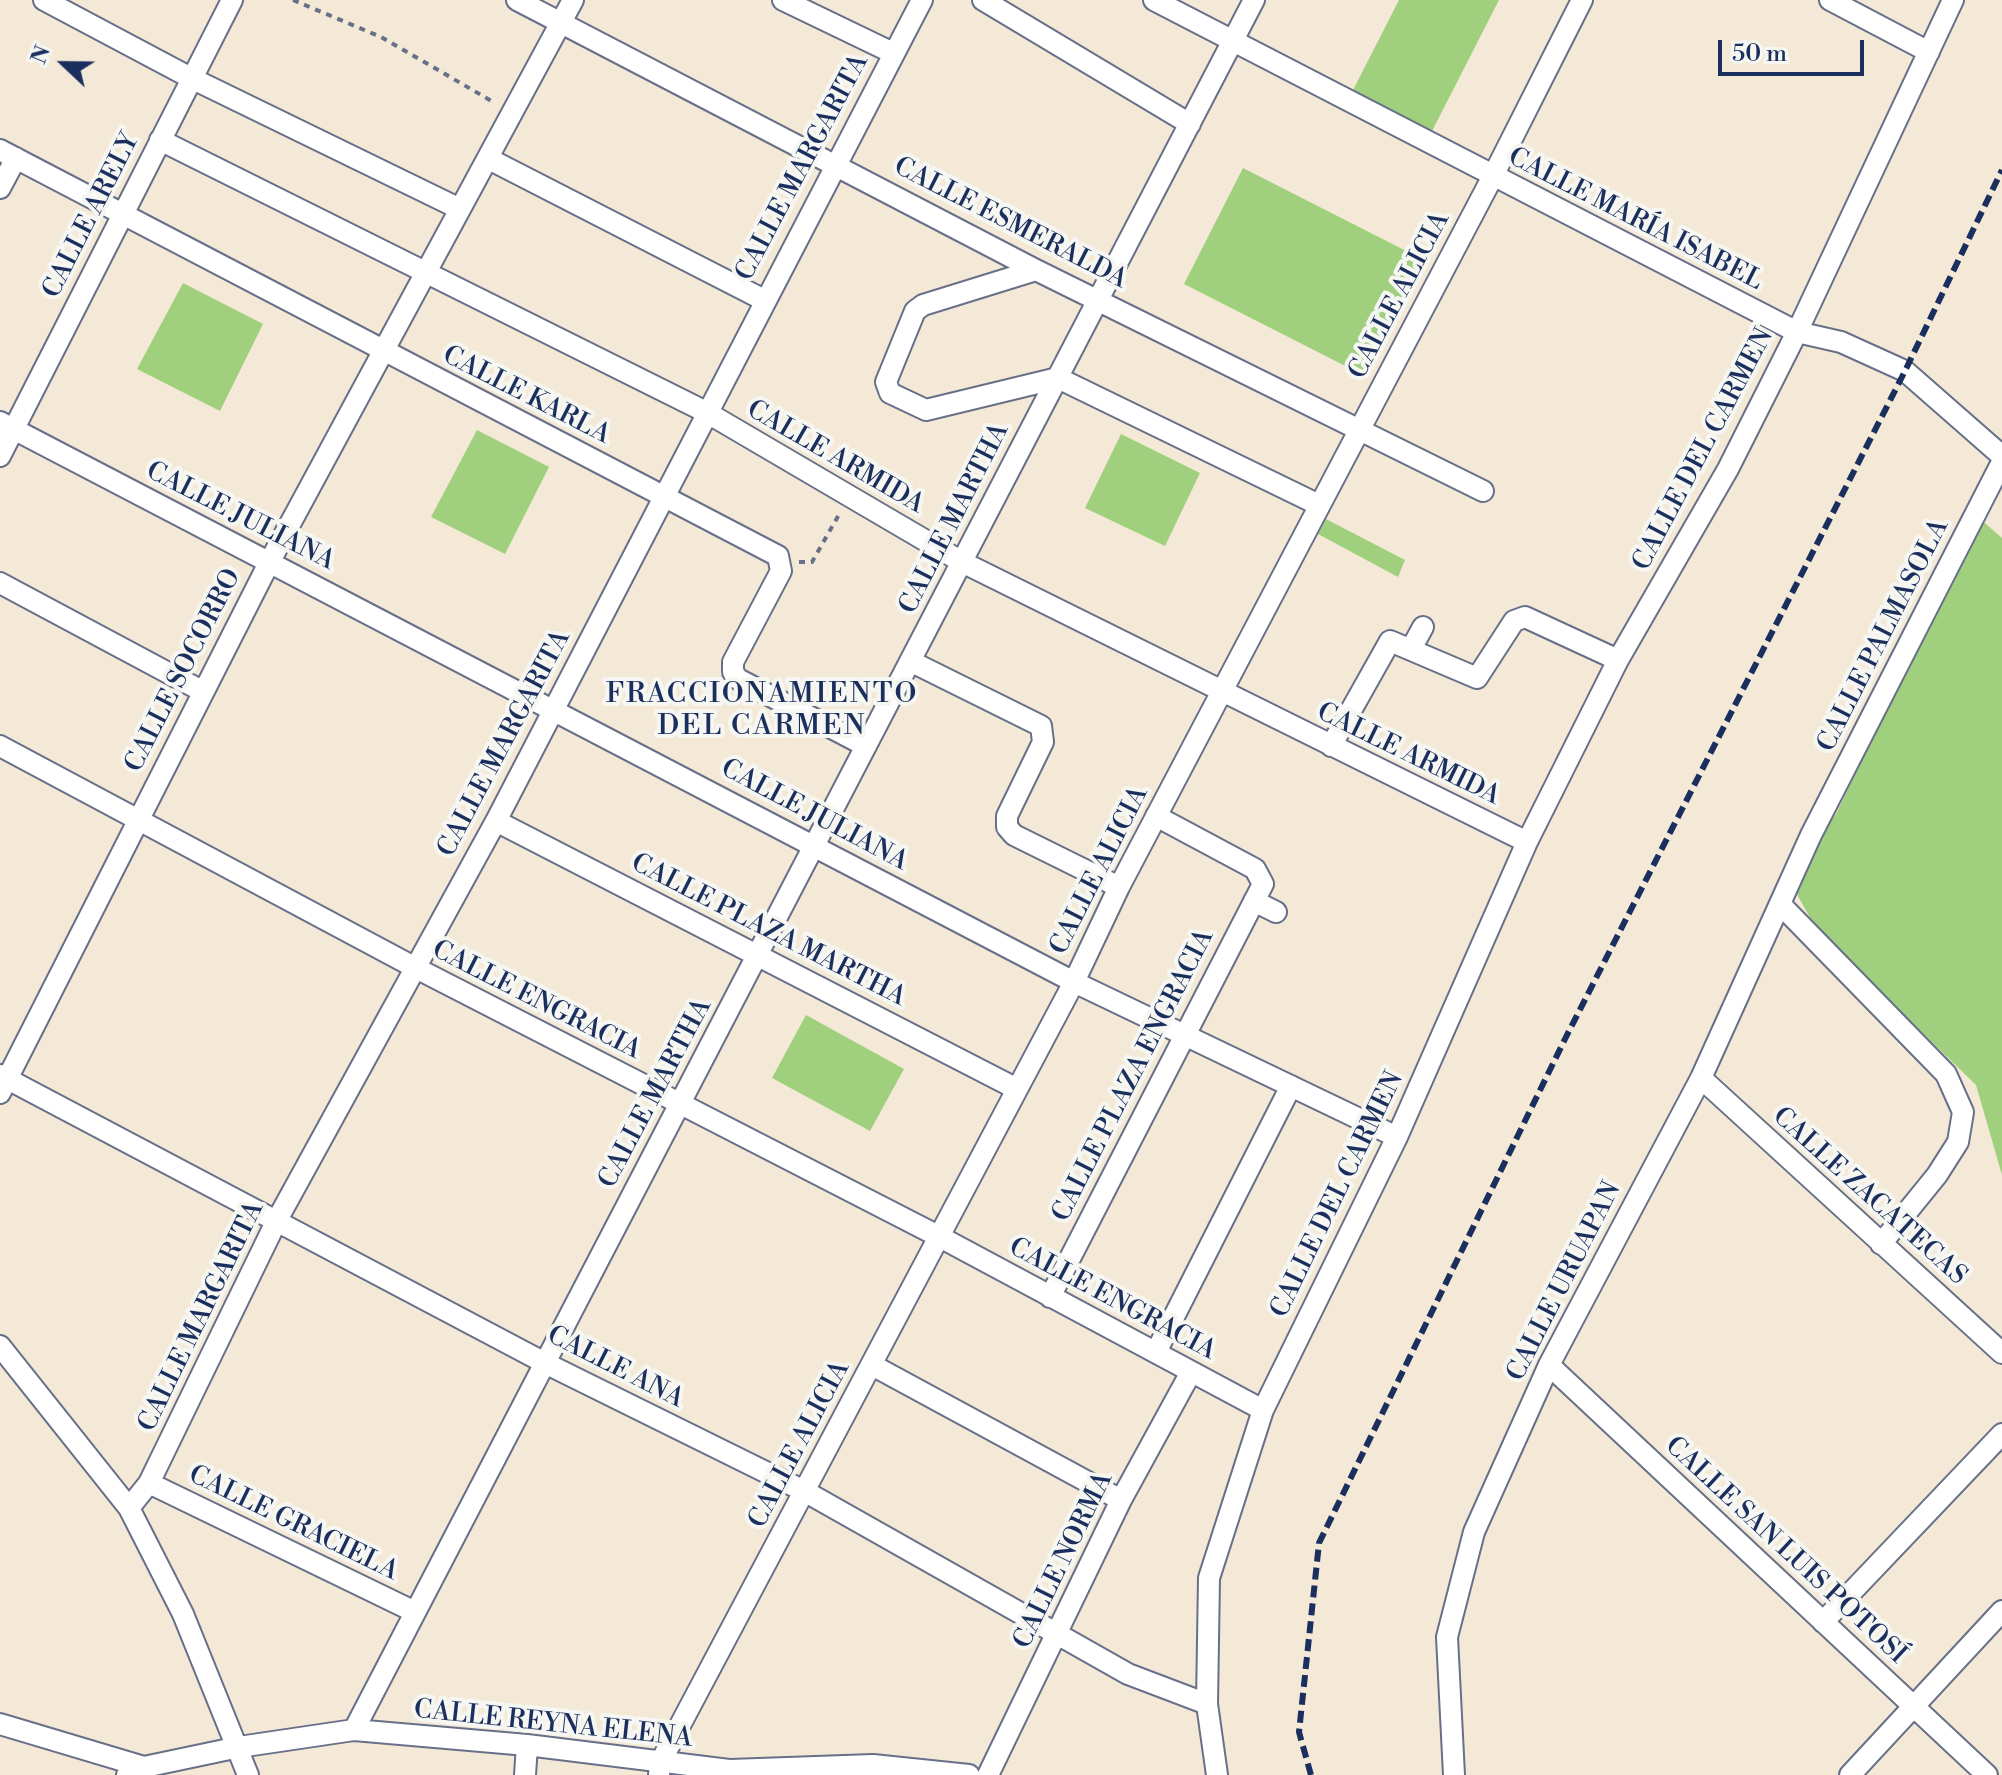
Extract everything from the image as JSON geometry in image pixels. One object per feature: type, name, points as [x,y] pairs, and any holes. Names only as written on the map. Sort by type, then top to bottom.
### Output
[{"type":"street","points":[[44,0],[191,78],[460,209]]},
{"type":"street","name":"CALLE ARELY","points":[[0,456],[7,425],[122,214],[232,0]]},
{"type":"street","name":"CALLE ESMERALDA","points":[[517,0],[1036,270],[1483,491]]},
{"type":"street","name":"CALLE SOCORRO","points":[[2,1082],[270,561],[573,0]]},
{"type":"street","points":[[783,0],[893,53]]},
{"type":"street","name":"CALLE MARGARITA","points":[[129,1508],[149,1483],[277,1220],[496,821],[922,0]]},
{"type":"street","points":[[983,0],[1190,124]]},
{"type":"street","name":"CALLE MARÍA ISABEL","points":[[1154,0],[1797,332],[1841,342],[1905,371],[2002,459]]},
{"type":"street","name":"CALLE MARTHA","points":[[354,1730],[1254,0]]},
{"type":"street","points":[[1830,0],[1929,52]]},
{"type":"street","name":"CALLE DEL CARMEN","points":[[1217,1775],[1207,1704],[1209,1578],[1263,1410],[1397,1137],[1527,842],[1617,662],[1728,469],[1797,332],[1953,0]]},
{"type":"street","name":"CALLE ALICIA","points":[[660,1769],[1015,1088],[1074,982],[1119,887],[1357,429],[1493,176],[1574,2]]},
{"type":"street","name":"CALLE ARMIDA","points":[[160,140],[706,412],[848,498],[962,562],[1527,842]]},
{"type":"street","points":[[0,188],[8,154]]},
{"type":"street","name":"CALLE KARLA","points":[[8,154],[778,556],[782,563]]},
{"type":"street","points":[[489,159],[764,300]]},
{"type":"street","name":"CALLE MARTHA","points":[[1036,270],[923,305],[915,311],[886,382],[887,388],[915,408],[926,410],[1058,378]]},
{"type":"street","points":[[1058,378],[1319,505]]},
{"type":"street","name":"CALLE JULIANA","points":[[7,425],[1074,982],[1397,1137]]},
{"type":"street","name":"CALLE PALMASOLA","points":[[1811,835],[2002,459]]},
{"type":"street","points":[[782,563],[733,662],[733,672],[738,679],[866,746]]},
{"type":"street","points":[[0,583],[202,691]]},
{"type":"street","points":[[1331,746],[1390,641],[1477,678],[1514,621],[1525,617],[1617,662]]},
{"type":"street","points":[[1411,649],[1423,627]]},
{"type":"street","points":[[910,661],[1041,726],[1043,742],[1007,816],[1007,827],[1014,835],[1119,887]]},
{"type":"street","name":"CALLE ENGRACIA","points":[[0,746],[414,967],[940,1237],[1263,1410]]},
{"type":"street","name":"CALLE PLAZA ENGRACIA","points":[[1050,1297],[1183,1033],[1254,901],[1262,878],[1255,869],[1156,816]]},
{"type":"street","name":"CALLE PLAZA MARTHA","points":[[496,821],[1015,1088]]},
{"type":"street","name":"CALLE URUAPAN","points":[[1454,1775],[1447,1637],[1474,1532],[1549,1365],[1701,1078],[1811,835]]},
{"type":"street","points":[[1254,901],[1276,912]]},
{"type":"street","points":[[1780,904],[1946,1074],[1963,1112],[1958,1142],[1881,1244]]},
{"type":"street","name":"CALLE ZACATECAS","points":[[1701,1078],[2002,1353]]},
{"type":"street","name":"CALLE ANA","points":[[2,1082],[277,1220],[545,1363],[806,1492],[1058,1631],[1128,1674],[1207,1704]]},
{"type":"street","points":[[1156,1352],[1291,1086]]},
{"type":"street","points":[[0,1346],[129,1508],[183,1614],[248,1775]]},
{"type":"street","points":[[872,1365],[1121,1500]]},
{"type":"street","name":"CALLE SAN LUIS POTOSÍ","points":[[1549,1365],[1987,1775]]},
{"type":"street","name":"CALLE NORMA","points":[[988,1775],[1121,1500],[1191,1372]]},
{"type":"street","points":[[1823,1622],[2002,1434]]},
{"type":"street","name":"CALLE GRACIELA","points":[[149,1483],[415,1612]]},
{"type":"street","points":[[1850,1775],[2002,1611]]},
{"type":"street","points":[[0,1724],[136,1771],[239,1747],[354,1730]]},
{"type":"street","name":"CALLE REYNA ELENA","points":[[354,1730],[527,1745],[660,1769],[737,1772],[873,1770],[969,1775]]},
{"type":"street","points":[[525,1775],[527,1745]]},
{"type":"path","points":[[293,0],[381,37],[514,114]]},
{"type":"path","points":[[782,563],[812,562],[848,498]]},
{"type":"green space","points":[[1399,0],[1499,0],[1429,137],[1350,96]]},
{"type":"green space","points":[[1243,168],[1422,259],[1363,375],[1184,284]]},
{"type":"green space","points":[[183,283],[263,324],[220,411],[137,369]]},
{"type":"green space","points":[[477,430],[549,467],[505,554],[431,517]]},
{"type":"green space","points":[[1121,434],[1200,473],[1165,546],[1085,508]]},
{"type":"green space","points":[[1979,518],[2002,538],[2002,1175],[1976,1085],[1817,930],[1795,891],[1809,847],[1836,814]]},
{"type":"green space","points":[[1326,519],[1405,560],[1398,577],[1318,534]]},
{"type":"green space","points":[[806,1015],[904,1069],[870,1131],[772,1078]]},
{"type":"railway","points":[[1311,1775],[1299,1732],[1319,1543],[1565,1039],[1905,371],[2002,170]]},
{"type":"district","name":"FRACCIONAMIENTO DEL CARMEN","points":[[762,711]]}]
